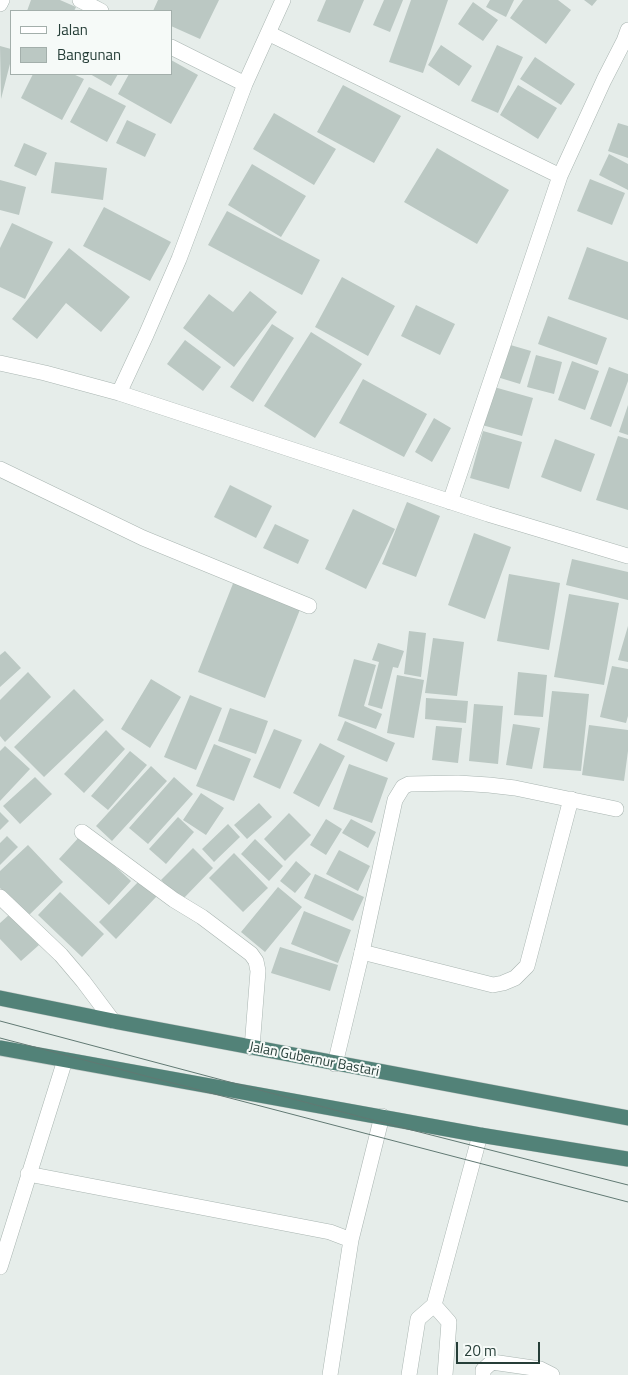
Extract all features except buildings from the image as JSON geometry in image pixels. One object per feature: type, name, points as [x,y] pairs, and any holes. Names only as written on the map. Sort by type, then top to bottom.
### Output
[{"type":"highway","name":"Jalan Gubernur Bastari","points":[[0,998],[335,1064],[628,1118]]},
{"type":"highway","points":[[0,1048],[480,1135],[628,1159]]},
{"type":"street","points":[[0,4],[2,0]]},
{"type":"street","points":[[80,0],[99,10]]},
{"type":"street","points":[[119,393],[179,259],[245,84],[282,0]]},
{"type":"street","points":[[450,502],[560,176],[628,30]]},
{"type":"street","points":[[268,33],[560,176]]},
{"type":"street","points":[[172,48],[245,84]]},
{"type":"street","points":[[0,363],[119,393],[450,502],[628,556]]},
{"type":"street","points":[[0,469],[143,538],[309,606]]},
{"type":"street","points":[[335,1064],[362,952],[395,800],[403,787],[409,784],[458,783],[490,785],[515,788],[616,809]]},
{"type":"street","points":[[362,952],[493,984],[503,983],[515,978],[527,966],[571,799]]},
{"type":"street","points":[[82,832],[174,900],[202,916],[256,960],[258,971],[252,1048]]},
{"type":"street","points":[[0,897],[62,955],[113,1021]]},
{"type":"street","points":[[0,1267],[65,1060]]},
{"type":"street","points":[[330,1375],[352,1240],[382,1116]]},
{"type":"street","points":[[409,1375],[418,1319],[434,1306],[480,1135]]},
{"type":"street","points":[[28,1174],[330,1232],[352,1240]]},
{"type":"street","points":[[434,1306],[449,1322],[445,1375]]},
{"type":"street","points":[[483,1375],[483,1370],[492,1362],[540,1369],[552,1375]]},
{"type":"tram line","points":[[0,1021],[380,1122],[628,1185]]},
{"type":"tram line","points":[[0,1038],[628,1202]]}]
